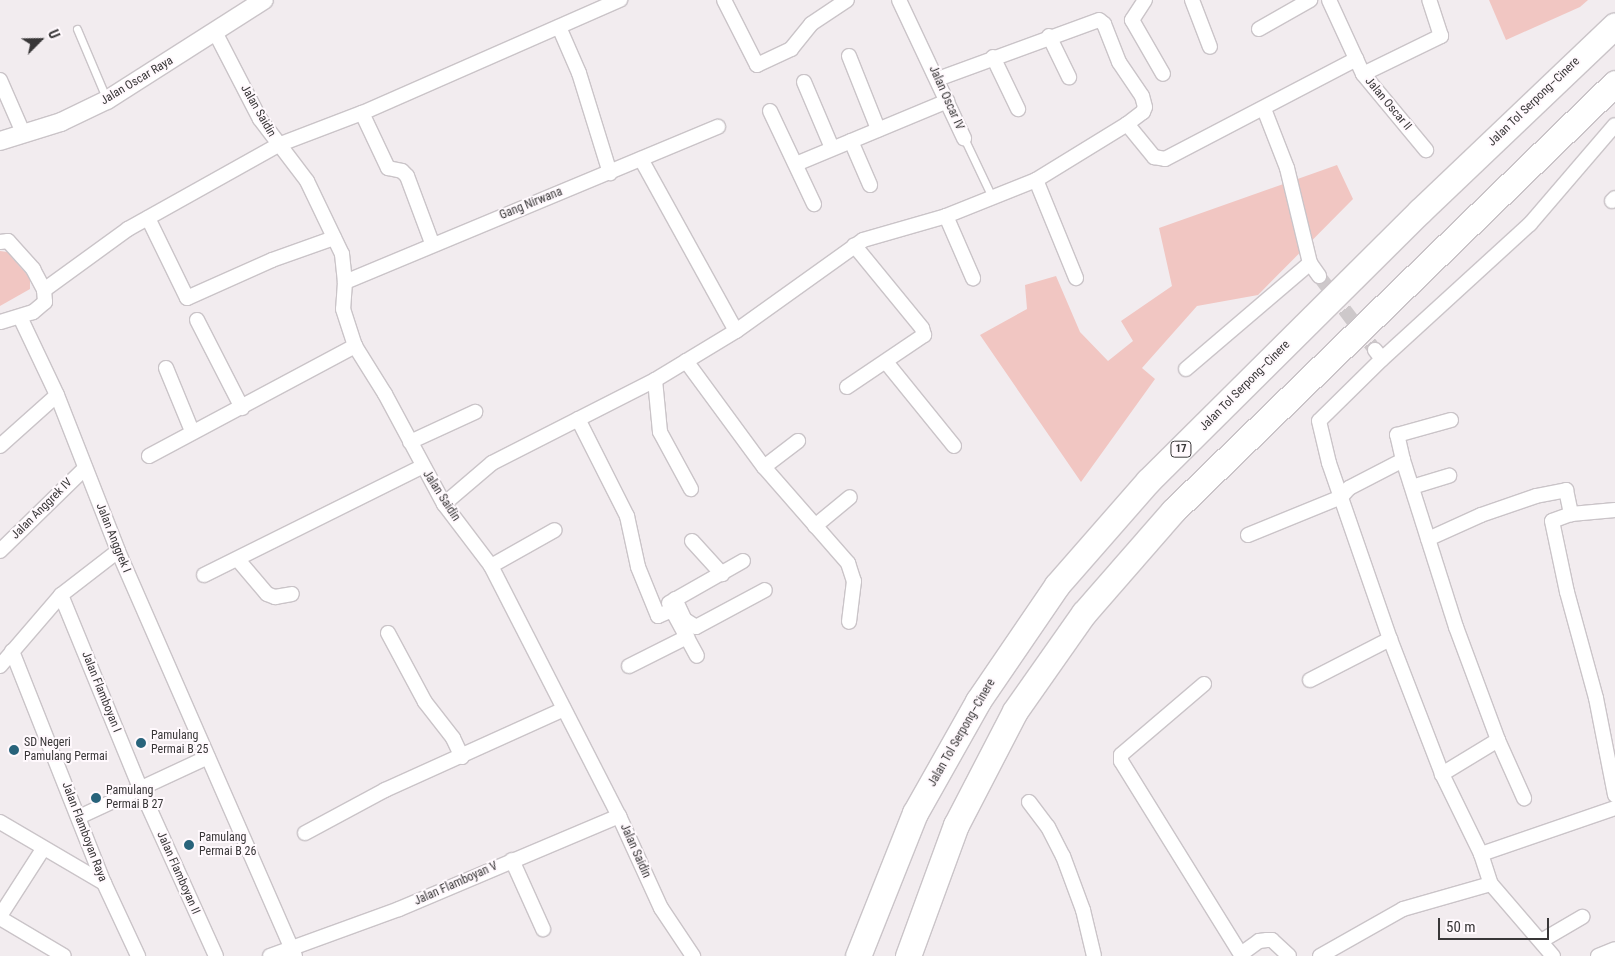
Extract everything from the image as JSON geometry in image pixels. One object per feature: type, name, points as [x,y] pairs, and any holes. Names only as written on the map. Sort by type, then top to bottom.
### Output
[{"type":"highway","name":"Jalan Tol Serpong–Cinere","points":[[858,956],[915,813],[978,701],[1058,585],[1148,481],[1420,211],[1615,25]]},
{"type":"highway","points":[[908,956],[960,816],[1016,711],[1084,613],[1173,511],[1615,83]]},
{"type":"street","name":"Jalan Oscar Raya","points":[[0,142],[61,122],[107,100],[264,0]]},
{"type":"street","points":[[44,290],[148,218],[278,145],[362,113],[620,0]]},
{"type":"street","points":[[724,0],[758,65],[791,50],[811,24],[847,0]]},
{"type":"street","name":"Jalan Oscar IV","points":[[899,0],[938,79],[964,138]]},
{"type":"street","points":[[1145,0],[1132,20],[1163,74]]},
{"type":"street","points":[[1192,0],[1210,47]]},
{"type":"street","points":[[1259,29],[1310,0]]},
{"type":"street","name":"Jalan Oscar II","points":[[1329,0],[1363,74],[1426,150]]},
{"type":"street","points":[[1363,74],[1441,36],[1429,0]]},
{"type":"street","points":[[444,504],[492,463],[655,380],[736,331],[854,245],[946,216],[1036,180],[1127,124],[1143,112],[1142,96],[1119,62],[1103,22],[1099,20],[1049,36],[938,79]]},
{"type":"street","points":[[559,27],[579,73],[610,173]]},
{"type":"street","name":"Jalan Saidin","points":[[214,32],[260,119],[278,145],[294,160],[308,181],[342,254],[345,282],[343,309],[355,346],[444,504],[491,566],[619,816],[661,908],[693,956]]},
{"type":"street","points":[[1049,36],[1069,77]]},
{"type":"street","points":[[849,56],[878,129]]},
{"type":"street","points":[[993,57],[1018,109]]},
{"type":"street","points":[[1127,124],[1154,157],[1165,159],[1264,109],[1356,59]]},
{"type":"street","points":[[0,80],[24,135]]},
{"type":"street","points":[[804,82],[832,148]]},
{"type":"street","points":[[796,164],[947,101]]},
{"type":"street","points":[[1264,109],[1287,168],[1310,263],[1319,276]]},
{"type":"street","points":[[770,111],[814,204]]},
{"type":"street","points":[[362,113],[388,168],[402,171],[407,176],[432,243]]},
{"type":"street","points":[[1553,956],[1491,884],[1481,854],[1442,774],[1390,639],[1341,497],[1318,421],[1378,354],[1530,224],[1615,125]]},
{"type":"street","name":"Gang Nirwana","points":[[345,282],[432,243],[610,173],[718,127]]},
{"type":"street","points":[[851,141],[870,185]]},
{"type":"street","points":[[640,159],[736,331]]},
{"type":"street","points":[[1036,180],[1076,278]]},
{"type":"street","points":[[946,216],[973,278]]},
{"type":"street","points":[[148,218],[187,298],[272,260],[334,238]]},
{"type":"street","points":[[0,242],[8,241],[18,249],[33,268],[44,290],[42,305],[20,317],[0,322]]},
{"type":"street","points":[[847,387],[922,337],[923,330],[854,245]]},
{"type":"street","points":[[1186,369],[1310,263]]},
{"type":"street","name":"Jalan Anggrek I","points":[[20,317],[57,395],[118,551],[293,952]]},
{"type":"street","points":[[198,320],[242,408]]},
{"type":"street","points":[[149,456],[192,431],[242,408],[355,346]]},
{"type":"street","points":[[686,361],[764,467],[816,526],[852,571],[854,593],[849,622]]},
{"type":"street","points":[[886,362],[954,446]]},
{"type":"street","points":[[166,368],[192,431]]},
{"type":"street","points":[[655,380],[660,432],[691,489]]},
{"type":"street","points":[[0,446],[57,395]]},
{"type":"street","points":[[410,442],[475,412]]},
{"type":"street","points":[[578,419],[626,516],[638,567],[659,617],[672,610],[697,656]]},
{"type":"street","points":[[1451,420],[1397,435],[1403,460],[1456,627],[1498,740],[1524,798]]},
{"type":"street","points":[[764,467],[798,442]]},
{"type":"street","points":[[1248,535],[1341,497],[1349,488],[1403,460]]},
{"type":"street","points":[[204,576],[239,561],[422,467]]},
{"type":"street","name":"Jalan Anggrek IV","points":[[0,551],[85,468]]},
{"type":"street","points":[[1412,487],[1449,476]]},
{"type":"street","points":[[1428,539],[1481,515],[1536,496],[1566,490],[1571,514]]},
{"type":"street","points":[[816,526],[850,497]]},
{"type":"street","points":[[1615,510],[1571,514],[1552,520],[1567,592],[1596,698],[1615,795]]},
{"type":"street","points":[[491,566],[555,530]]},
{"type":"street","points":[[692,541],[722,574]]},
{"type":"street","points":[[0,666],[61,595],[118,551]]},
{"type":"street","points":[[239,561],[271,596],[292,594]]},
{"type":"street","points":[[655,605],[660,607],[743,561]]},
{"type":"street","points":[[675,599],[685,620],[696,627],[765,590]]},
{"type":"street","name":"Jalan Flamboyan I","points":[[61,595],[141,790]]},
{"type":"street","points":[[388,633],[425,702],[453,738],[462,757]]},
{"type":"street","points":[[628,666],[687,637]]},
{"type":"street","points":[[1310,680],[1390,639]]},
{"type":"street","name":"Jalan Flamboyan Raya","points":[[12,651],[104,883],[138,956]]},
{"type":"street","points":[[1204,684],[1121,755],[1121,761],[1241,955],[1259,941],[1272,940],[1289,956]]},
{"type":"street","points":[[306,833],[385,790],[462,757],[564,709]]},
{"type":"street","points":[[1442,774],[1498,740]]},
{"type":"street","points":[[79,817],[141,790],[208,757]]},
{"type":"street","name":"Jalan Flamboyan II","points":[[141,790],[216,956]]},
{"type":"street","points":[[1029,802],[1048,827],[1064,856],[1083,910],[1093,956]]},
{"type":"street","points":[[1481,854],[1615,808]]},
{"type":"street","name":"Jalan Flamboyan V","points":[[270,956],[293,952],[400,909],[619,816]]},
{"type":"street","points":[[0,822],[43,849],[104,883]]},
{"type":"street","points":[[43,849],[0,917],[64,956]]},
{"type":"street","points":[[512,860],[543,929]]},
{"type":"street","points":[[1320,956],[1402,909],[1491,884]]},
{"type":"street","points":[[1541,941],[1582,917]]},
{"type":"street","points":[[1598,956],[1615,949]]},
{"type":"lane","points":[[77,29],[107,100]]},
{"type":"lane","name":"Jalan Oscar IV","points":[[964,138],[992,197]]},
{"type":"shaded area","points":[[1489,0],[1588,0],[1580,7],[1506,40]]},
{"type":"shaded area","points":[[1337,165],[1353,199],[1258,295],[1197,306],[1142,368],[1155,379],[1081,482],[980,335],[1027,309],[1025,285],[1056,276],[1080,332],[1108,361],[1133,341],[1121,321],[1172,286],[1159,228]]},
{"type":"shaded area","points":[[0,251],[7,252],[30,278],[30,289],[0,306]]},
{"type":"tunnel","points":[[1319,276],[1375,350]]},
{"type":"place","name":"Pamulang Permai B 25","points":[[141,743]]},
{"type":"place","name":"SD Negeri Pamulang Permai","points":[[14,750]]},
{"type":"place","name":"Pamulang Permai B 27","points":[[96,798]]},
{"type":"place","name":"Pamulang Permai B 26","points":[[189,845]]}]
